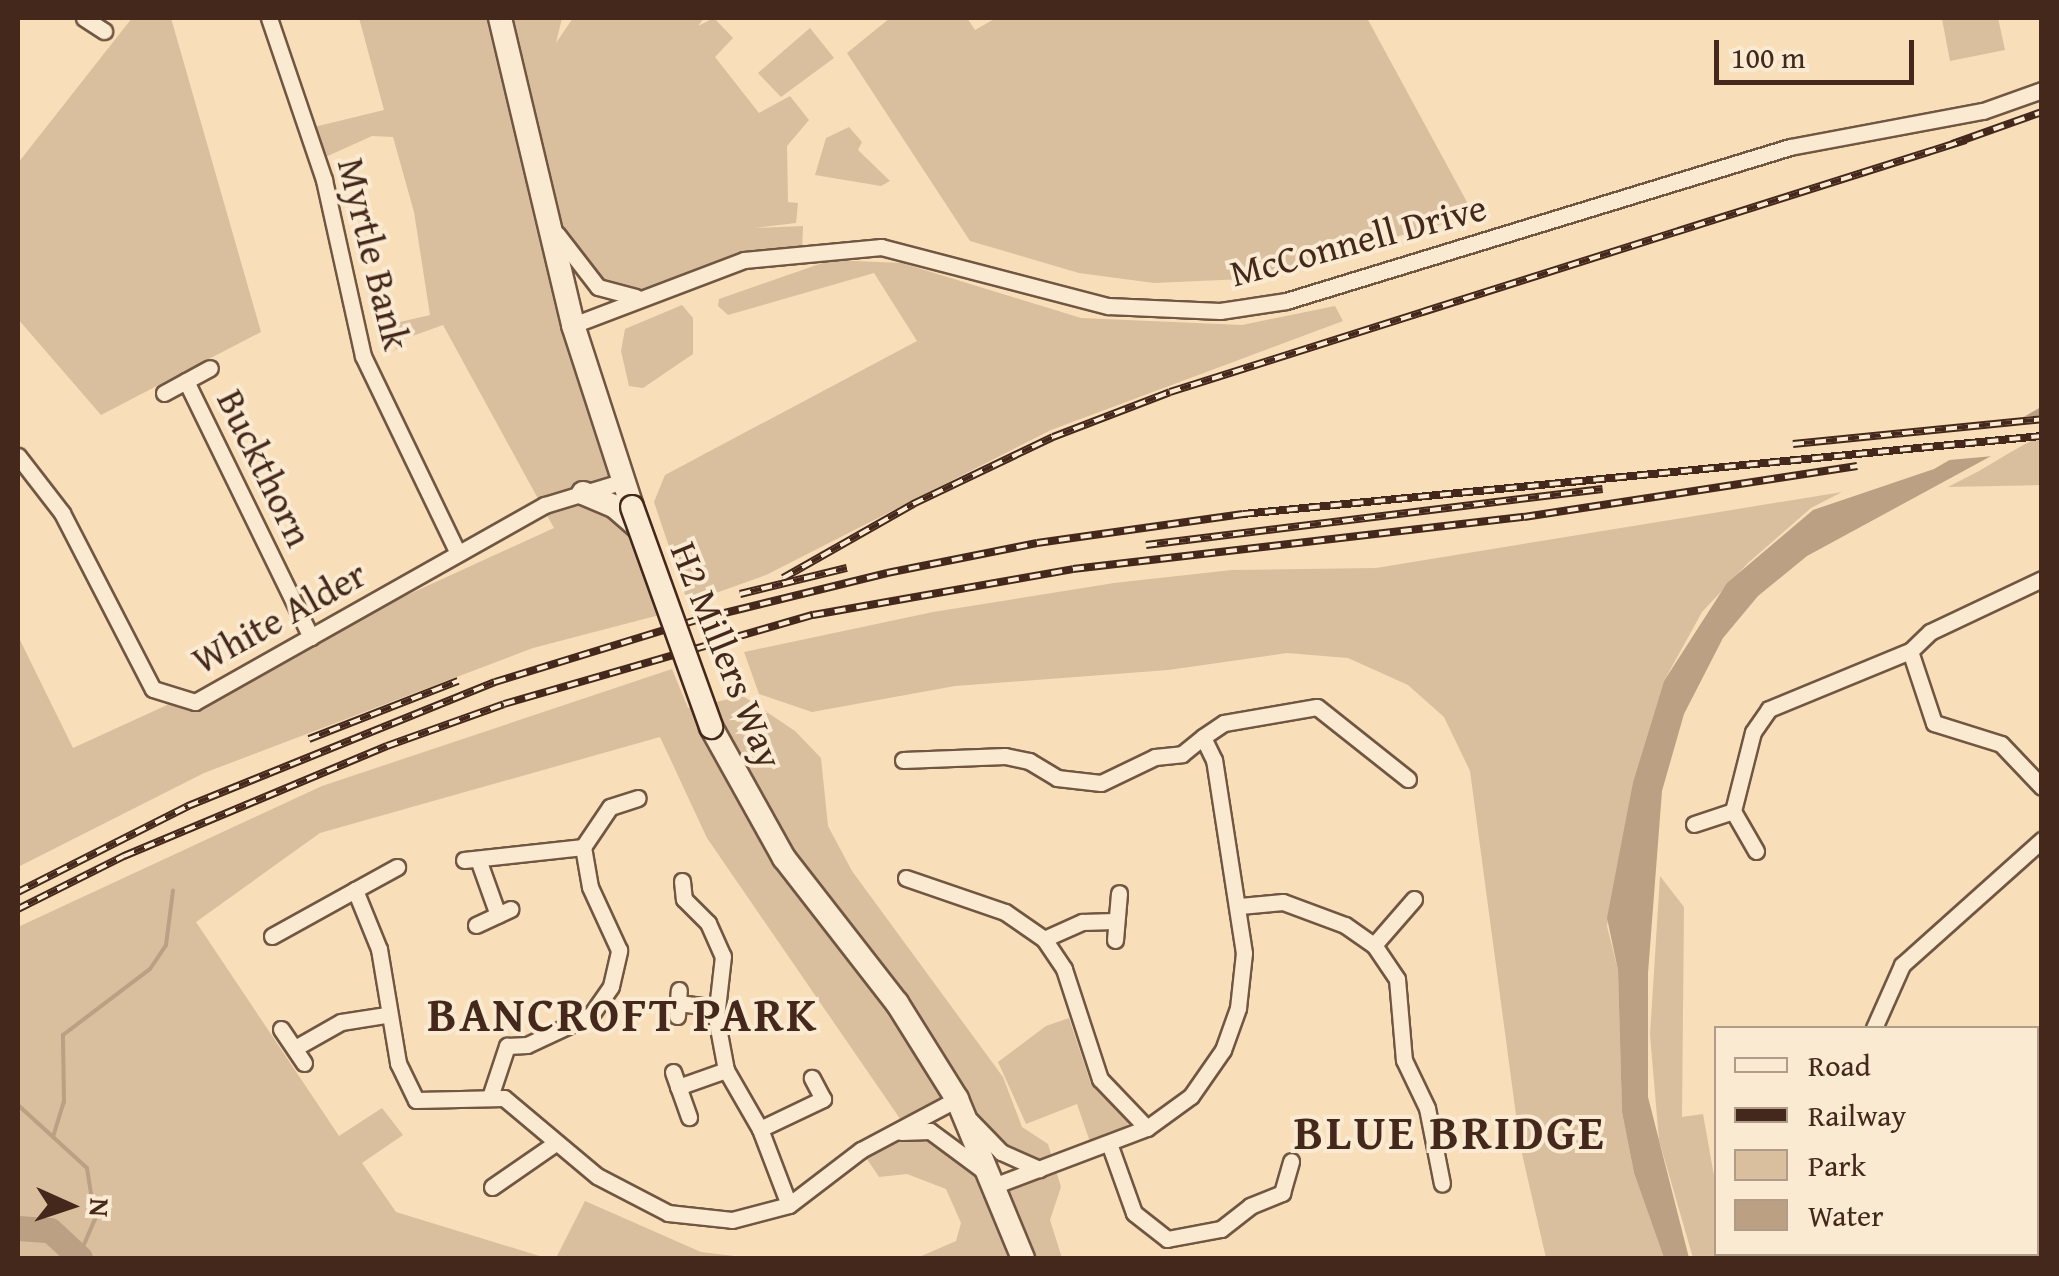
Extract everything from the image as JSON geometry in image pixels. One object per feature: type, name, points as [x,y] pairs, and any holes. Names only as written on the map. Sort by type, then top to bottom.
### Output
[{"type":"street","points":[[84,18],[104,31]]},
{"type":"street","name":"Myrtle Bank","points":[[269,18],[324,180],[361,352],[458,553]]},
{"type":"street","name":"H2 Millers Way","points":[[500,18],[573,325],[632,507],[711,728],[784,858],[897,1004],[960,1106],[995,1183],[1022,1258]]},
{"type":"street","name":"McConnell Drive","points":[[573,325],[744,260],[881,247],[1108,306],[1220,310],[1286,301],[1790,147],[1984,110],[2042,90]]},
{"type":"street","points":[[545,214],[598,287],[626,298],[648,296]]},
{"type":"street","name":"Buckthorn","points":[[164,393],[210,368]]},
{"type":"street","name":"Buckthorn","points":[[186,381],[310,637]]},
{"type":"street","name":"White Alder","points":[[18,456],[62,513],[154,689],[195,702],[546,505],[624,481]]},
{"type":"street","points":[[583,494],[614,506],[640,530]]},
{"type":"street","points":[[1756,851],[1733,811],[1753,732],[1769,709],[1910,651],[1930,632],[2042,580]]},
{"type":"street","points":[[1910,651],[1934,722],[2001,744],[2042,787]]},
{"type":"street","points":[[904,760],[1004,756],[1029,761],[1057,778],[1101,782],[1155,757],[1182,754],[1224,723],[1317,706],[1408,779]]},
{"type":"street","points":[[894,1132],[930,1130],[995,1183],[1110,1146],[1147,1128],[1191,1096],[1223,1050],[1242,972],[1240,906],[1214,760],[1203,736]]},
{"type":"street","points":[[491,1094],[507,1046],[527,1045],[591,1016],[611,986],[618,950],[590,886],[583,846],[610,808],[638,798]]},
{"type":"street","points":[[1694,824],[1733,811]]},
{"type":"street","points":[[1875,1026],[1902,965],[2042,840]]},
{"type":"street","points":[[476,925],[504,912],[471,861],[511,851],[583,846]]},
{"type":"street","points":[[272,936],[397,866]]},
{"type":"street","points":[[906,878],[1005,912],[1044,939],[1064,969],[1100,1079],[1147,1128]]},
{"type":"street","points":[[682,881],[684,899],[708,923],[723,956],[717,1008],[726,1070],[760,1128],[789,1206]]},
{"type":"street","points":[[355,890],[379,950],[386,1014],[408,1090],[416,1100],[491,1094],[538,1121],[554,1144],[597,1176],[668,1213],[732,1220],[789,1206],[894,1132],[960,1106],[1001,1152],[1040,1169]]},
{"type":"street","points":[[1114,940],[1119,893]]},
{"type":"street","points":[[1374,945],[1414,899]]},
{"type":"street","points":[[1240,906],[1283,902],[1346,925],[1374,945],[1397,979],[1404,1060],[1427,1108],[1442,1184]]},
{"type":"street","points":[[1044,939],[1082,922],[1114,921]]},
{"type":"street","points":[[678,1003],[717,1008]]},
{"type":"street","points":[[295,1048],[341,1022],[386,1014]]},
{"type":"street","points":[[282,1028],[304,1063]]},
{"type":"street","points":[[689,1117],[675,1080],[726,1070]]},
{"type":"street","points":[[760,1128],[824,1099],[812,1078]]},
{"type":"street","points":[[492,1186],[554,1144]]},
{"type":"street","points":[[1110,1146],[1134,1213],[1167,1239],[1221,1228],[1282,1193],[1290,1161]]},
{"type":"green space","points":[[132,18],[171,18],[261,332],[101,415],[18,319],[18,163]]},
{"type":"green space","points":[[359,18],[562,18],[556,43],[573,18],[704,18],[698,26],[714,18],[733,38],[715,57],[759,113],[790,96],[809,120],[787,146],[788,202],[798,203],[796,223],[754,228],[803,226],[802,252],[744,260],[648,296],[598,287],[559,238],[667,613],[533,648],[204,773],[18,867],[18,636],[73,748],[554,528],[443,325],[396,342],[399,348],[388,354],[396,349],[390,337],[381,341],[379,336],[389,333],[386,321],[376,320],[388,317],[391,324],[430,315],[414,212],[393,137],[372,136],[321,159],[310,128],[384,110]]},
{"type":"green space","points":[[890,18],[967,18],[975,30],[996,18],[1367,18],[1474,215],[1244,279],[1154,283],[1079,273],[970,241],[847,53]]},
{"type":"green space","points":[[1998,18],[2005,50],[1950,61],[1942,19]]},
{"type":"green space","points":[[810,28],[834,58],[781,97],[758,73]]},
{"type":"green space","points":[[849,127],[862,142],[858,150],[890,181],[881,186],[815,175],[826,138]]},
{"type":"green space","points":[[831,260],[902,263],[1081,318],[1242,325],[1335,306],[1343,321],[1051,430],[766,575],[688,603],[654,502],[665,475],[917,341],[874,273],[728,315],[718,306],[719,299]]},
{"type":"green space","points":[[682,305],[693,318],[693,354],[643,388],[629,386],[621,351],[625,329]]},
{"type":"green space","points":[[2041,434],[2041,485],[1948,487],[1979,471]]},
{"type":"green space","points":[[1842,492],[1811,508],[1748,563],[1702,612],[1664,681],[1633,782],[1607,926],[1618,970],[1622,1112],[1634,1173],[1664,1258],[1546,1258],[1520,1145],[1470,771],[1444,717],[1408,685],[1348,658],[1287,653],[1168,670],[955,686],[812,712],[759,694],[744,652],[933,612],[1114,583],[1232,570],[1376,568]]},
{"type":"green space","points":[[672,669],[688,708],[743,696],[795,731],[821,758],[828,826],[852,871],[1003,1077],[1022,1127],[1048,1144],[1061,1187],[1050,1220],[1062,1258],[917,1258],[956,1241],[961,1223],[946,1189],[907,1174],[879,1177],[861,1150],[894,1132],[930,1131],[994,1181],[1038,1170],[1015,1162],[957,1099],[905,1126],[707,838],[660,737],[320,833],[196,922],[339,1136],[382,1108],[403,1135],[362,1163],[396,1212],[546,1258],[18,1258],[18,927],[322,786]]},
{"type":"green space","points":[[1660,876],[1684,907],[1682,1117],[1703,1114],[1714,1176],[1714,1256],[1752,1258],[1693,1258],[1659,1140],[1650,1035]]},
{"type":"green space","points":[[1069,1018],[1091,1084],[1128,1120],[1127,1130],[1090,1142],[1077,1104],[1026,1124],[998,1062],[1046,1026]]},
{"type":"green space","points":[[585,1201],[701,1252],[751,1258],[556,1258]]},
{"type":"water","points":[[2041,407],[2041,429],[1807,556],[1758,596],[1723,638],[1684,714],[1662,791],[1648,973],[1648,1097],[1689,1258],[1664,1258],[1634,1173],[1622,1112],[1618,970],[1607,918],[1633,782],[1664,681],[1727,583],[1813,510],[1934,469]]},
{"type":"pier","points":[[2041,415],[2042,435],[2005,455],[1938,461],[2021,417]]},
{"type":"waterway","points":[[53,1137],[64,1102],[63,1035],[150,969],[166,945],[173,890]]},
{"type":"waterway","points":[[18,1105],[87,1168],[95,1219],[79,1256]]},
{"type":"waterway","points":[[18,1228],[50,1230],[80,1258]]},
{"type":"railway","points":[[1952,144],[2042,112]]},
{"type":"railway","points":[[783,578],[913,504],[1053,437],[1170,392],[1966,140]]},
{"type":"railway","points":[[1793,444],[2042,419]]},
{"type":"railway","points":[[18,892],[188,806],[495,682],[696,620],[887,573],[1037,543],[1243,514],[2042,436]]},
{"type":"railway","points":[[18,909],[124,856],[387,746],[504,704],[813,615],[1073,569],[1524,517],[1857,466]]},
{"type":"railway","points":[[1146,545],[1603,489]]},
{"type":"railway","points":[[740,594],[847,568]]},
{"type":"railway","points":[[309,739],[458,681]]},
{"type":"district","name":"BANCROFT PARK","points":[[623,1014]]},
{"type":"district","name":"BLUE BRIDGE","points":[[1450,1132]]}]
